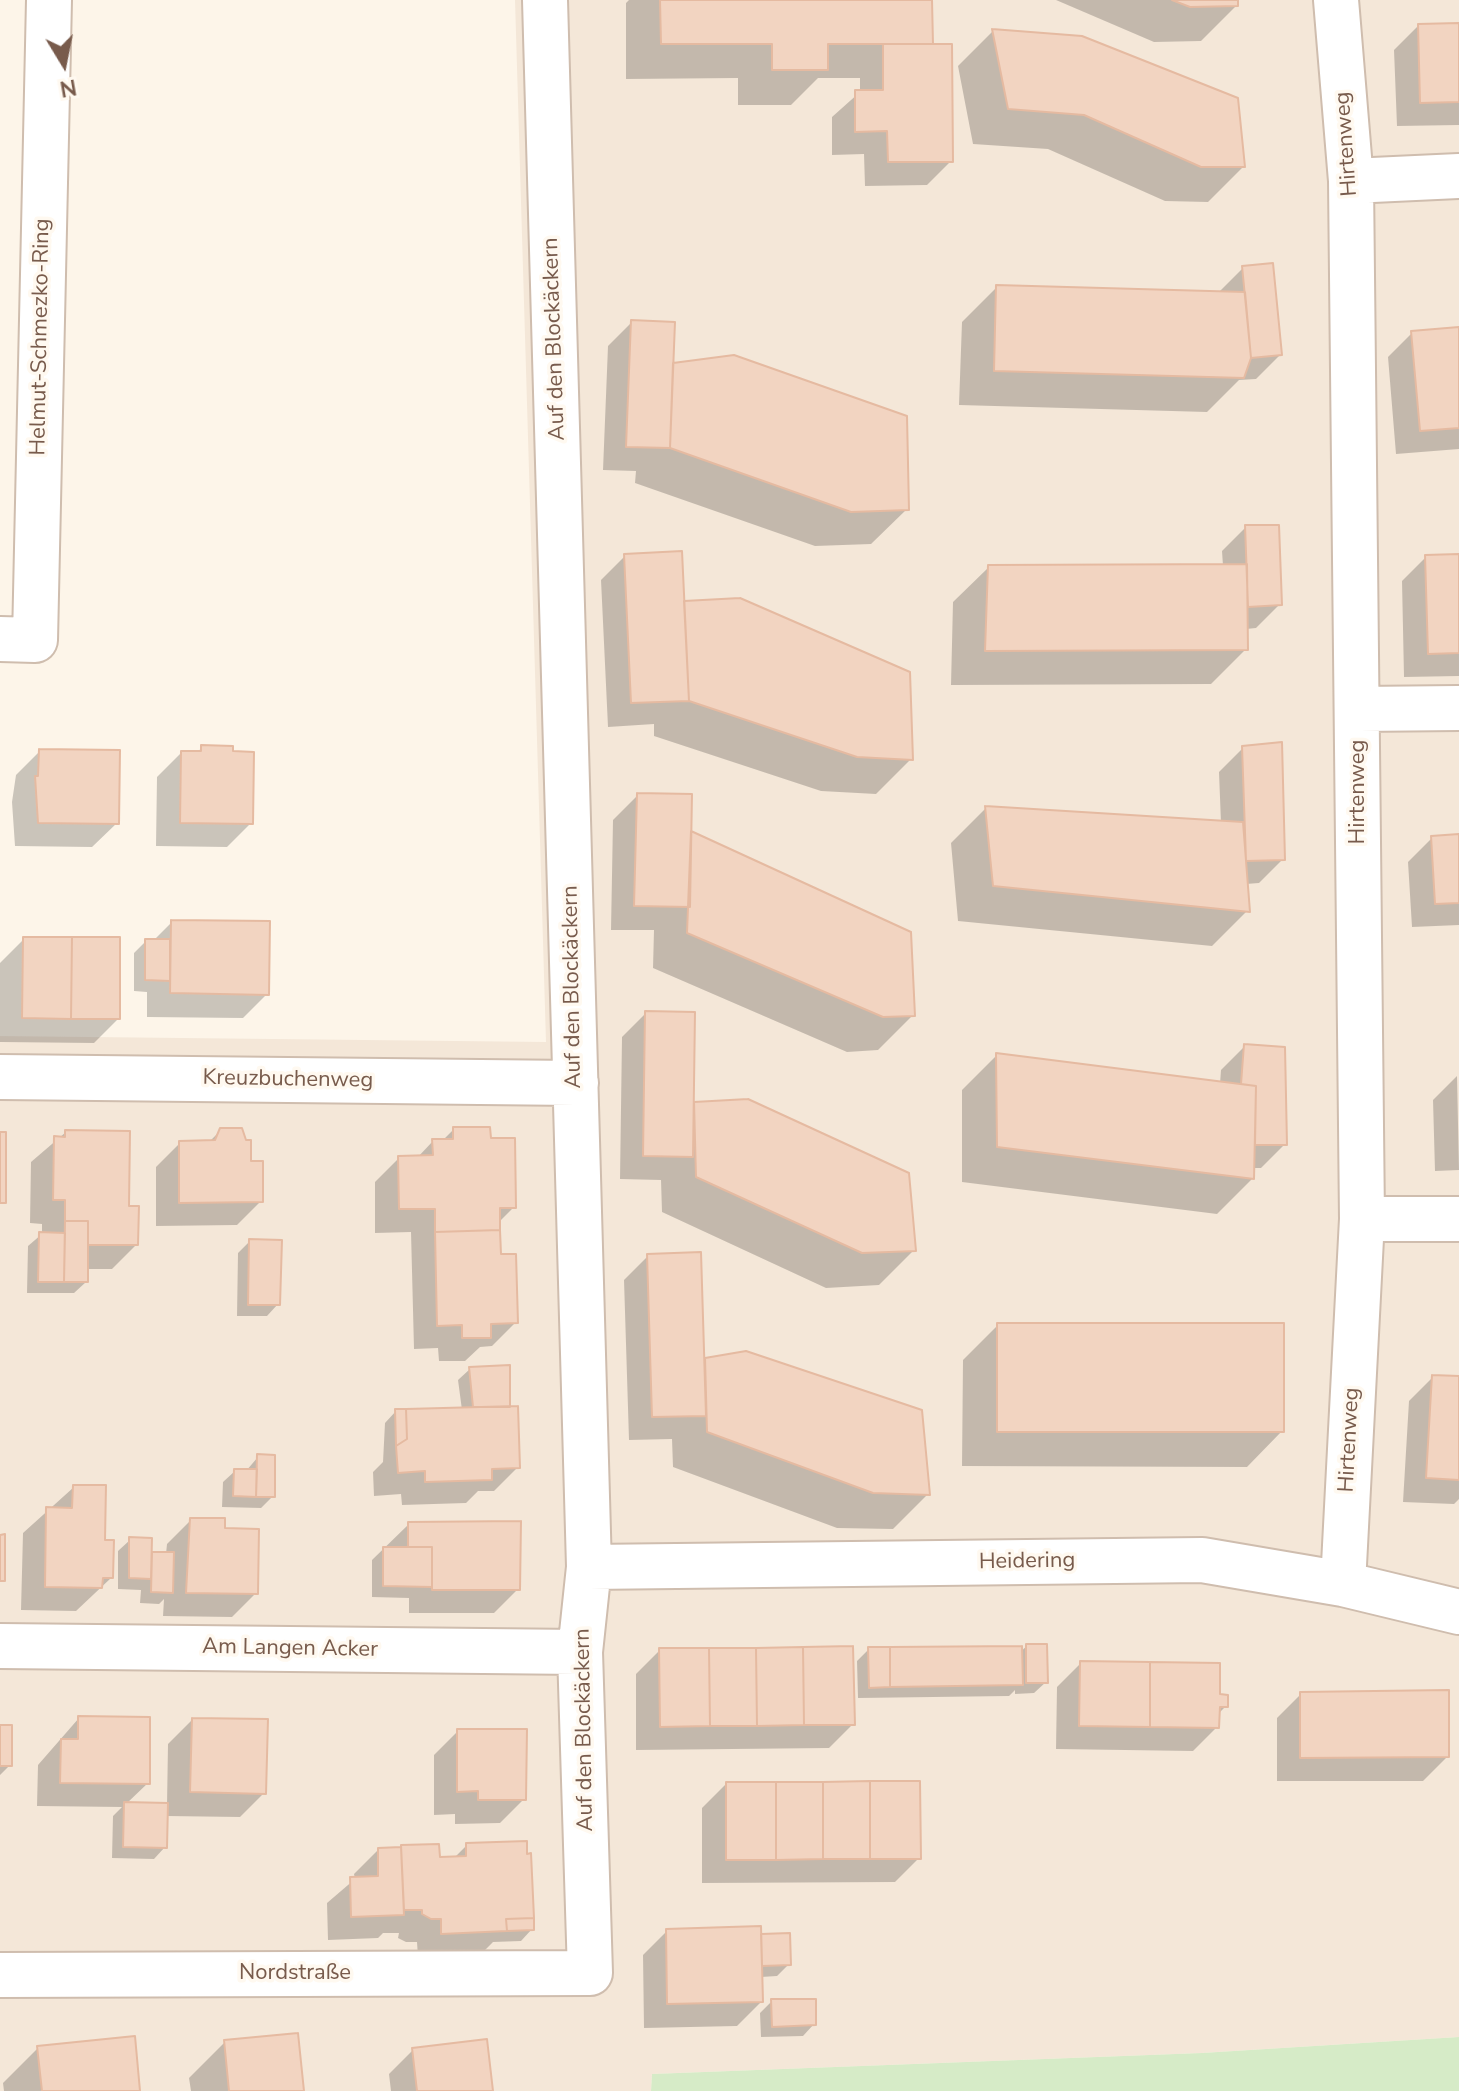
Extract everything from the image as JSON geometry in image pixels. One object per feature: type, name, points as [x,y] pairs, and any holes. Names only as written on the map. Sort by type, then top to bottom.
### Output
[{"type":"street","name":"Helmut-Schmezko-Ring","points":[[0,639],[35,640],[49,0]]},
{"type":"street","name":"Auf den Blockäckern","points":[[545,0],[589,1567],[580,1652],[590,1973]]},
{"type":"street","name":"Hirtenweg","points":[[1336,0],[1351,181],[1359,709],[1362,1219],[1343,1584]]},
{"type":"street","points":[[1351,181],[1459,176]]},
{"type":"street","points":[[1359,709],[1459,708]]},
{"type":"street","name":"Kreuzbuchenweg","points":[[0,1077],[576,1083]]},
{"type":"street","points":[[1362,1219],[1459,1219]]},
{"type":"street","name":"Heidering","points":[[589,1567],[1202,1560],[1343,1584],[1459,1612]]},
{"type":"street","name":"Am Langen Acker","points":[[0,1646],[580,1652]]},
{"type":"street","name":"Nordstraße","points":[[0,1975],[590,1973]]},
{"type":"shaded area","points":[[515,0],[1459,0],[1459,2037],[1202,2053],[652,2074],[651,2091],[0,2091],[0,1036],[546,1042]]},
{"type":"green space","points":[[1459,2037],[1459,2091],[651,2091],[652,2074],[1202,2053]]},
{"type":"building","points":[[660,0],[932,0],[933,44],[828,44],[828,70],[772,70],[772,44],[661,44]]},
{"type":"building","points":[[1172,0],[1238,0],[1238,6],[1190,7]]},
{"type":"building","points":[[1459,23],[1459,102],[1420,103],[1418,24]]},
{"type":"building","points":[[992,29],[1082,36],[1238,98],[1245,167],[1201,167],[1084,115],[1008,109]]},
{"type":"building","points":[[883,44],[952,44],[953,162],[888,162],[887,131],[855,132],[855,90],[883,90]]},
{"type":"building","points":[[1273,263],[1282,355],[1251,358],[1242,266]]},
{"type":"building","points":[[996,285],[1245,292],[1251,358],[1244,378],[994,371]]},
{"type":"building","points":[[631,320],[675,322],[670,448],[626,447]]},
{"type":"building","points":[[1459,327],[1459,428],[1420,431],[1411,331]]},
{"type":"building","points":[[734,355],[907,416],[909,510],[851,512],[670,448],[673,363]]},
{"type":"building","points":[[1245,525],[1279,525],[1282,605],[1248,607]]},
{"type":"building","points":[[682,551],[689,701],[631,703],[624,554]]},
{"type":"building","points":[[1459,554],[1459,653],[1428,654],[1425,555]]},
{"type":"building","points":[[1247,564],[1248,650],[985,651],[988,565]]},
{"type":"building","points":[[740,598],[910,672],[913,760],[857,757],[689,701],[684,601]]},
{"type":"building","points":[[1282,742],[1285,860],[1246,861],[1242,746]]},
{"type":"building","points":[[201,745],[233,746],[233,751],[254,752],[253,824],[180,823],[181,751],[201,751]]},
{"type":"building","points":[[39,749],[120,750],[119,824],[38,823],[35,776],[38,776]]},
{"type":"building","points":[[637,793],[692,794],[690,907],[634,906]]},
{"type":"building","points":[[985,806],[1243,822],[1250,912],[993,886]]},
{"type":"building","points":[[691,831],[911,932],[915,1016],[883,1017],[687,933]]},
{"type":"building","points":[[1459,834],[1459,903],[1435,904],[1431,836]]},
{"type":"building","points":[[171,920],[270,921],[269,995],[170,993]]},
{"type":"building","points":[[23,937],[72,937],[71,1019],[22,1018]]},
{"type":"building","points":[[72,937],[120,937],[120,1019],[71,1019]]},
{"type":"building","points":[[145,939],[170,939],[170,981],[145,980]]},
{"type":"building","points":[[645,1011],[695,1012],[693,1157],[643,1156]]},
{"type":"building","points":[[1244,1044],[1285,1047],[1287,1145],[1255,1145],[1256,1086],[1241,1084]]},
{"type":"building","points":[[996,1053],[1256,1086],[1254,1179],[997,1147]]},
{"type":"building","points":[[748,1099],[909,1173],[916,1251],[862,1253],[696,1177],[694,1102]]},
{"type":"building","points":[[453,1127],[490,1127],[491,1138],[515,1138],[516,1208],[500,1208],[500,1230],[435,1232],[435,1209],[399,1209],[398,1156],[433,1155],[432,1139],[453,1139]]},
{"type":"building","points":[[220,1128],[242,1128],[246,1140],[251,1140],[251,1161],[263,1161],[263,1202],[179,1203],[179,1141],[215,1140]]},
{"type":"building","points":[[65,1130],[130,1131],[129,1206],[139,1206],[138,1245],[88,1245],[88,1221],[65,1221],[65,1200],[53,1200],[54,1136],[65,1137]]},
{"type":"building","points":[[0,1132],[6,1132],[6,1203],[0,1203]]},
{"type":"building","points":[[65,1221],[88,1221],[88,1282],[64,1282]]},
{"type":"building","points":[[500,1230],[501,1254],[516,1254],[518,1323],[491,1324],[491,1338],[462,1338],[462,1325],[437,1326],[435,1232]]},
{"type":"building","points":[[39,1232],[65,1233],[64,1282],[38,1282]]},
{"type":"building","points":[[249,1239],[282,1240],[280,1305],[248,1305]]},
{"type":"building","points":[[701,1252],[706,1416],[652,1417],[647,1254]]},
{"type":"building","points":[[997,1323],[1284,1323],[1284,1432],[997,1432]]},
{"type":"building","points":[[746,1351],[922,1410],[930,1495],[873,1493],[707,1432],[705,1358]]},
{"type":"building","points":[[510,1365],[510,1407],[473,1407],[469,1367]]},
{"type":"building","points":[[1432,1375],[1459,1376],[1459,1480],[1426,1478]]},
{"type":"building","points":[[518,1406],[520,1468],[492,1469],[492,1480],[425,1482],[425,1471],[398,1473],[396,1446],[407,1439],[406,1409]]},
{"type":"building","points":[[395,1409],[406,1409],[407,1439],[396,1446]]},
{"type":"building","points":[[257,1454],[275,1455],[275,1497],[256,1497]]},
{"type":"building","points":[[234,1469],[257,1469],[256,1497],[233,1496]]},
{"type":"building","points":[[73,1485],[106,1485],[105,1540],[114,1540],[113,1578],[103,1578],[102,1588],[45,1587],[46,1507],[72,1508]]},
{"type":"building","points":[[190,1518],[225,1518],[225,1528],[259,1529],[258,1594],[186,1593]]},
{"type":"building","points":[[521,1521],[520,1590],[432,1590],[432,1547],[408,1547],[408,1522]]},
{"type":"building","points":[[5,1534],[5,1581],[0,1581],[0,1535]]},
{"type":"building","points":[[129,1537],[152,1538],[151,1579],[129,1578]]},
{"type":"building","points":[[383,1547],[432,1547],[432,1587],[383,1586]]},
{"type":"building","points":[[152,1552],[174,1552],[173,1593],[151,1592]]},
{"type":"building","points":[[1026,1644],[1047,1644],[1048,1683],[1026,1683]]},
{"type":"building","points":[[853,1646],[855,1725],[804,1725],[803,1647]]},
{"type":"building","points":[[1022,1646],[1023,1685],[890,1687],[890,1647]]},
{"type":"building","points":[[803,1647],[804,1725],[757,1726],[756,1648]]},
{"type":"building","points":[[868,1647],[890,1647],[890,1687],[869,1688]]},
{"type":"building","points":[[659,1648],[709,1648],[710,1726],[660,1727]]},
{"type":"building","points":[[709,1648],[756,1648],[757,1726],[710,1726]]},
{"type":"building","points":[[1080,1661],[1150,1662],[1150,1727],[1079,1726]]},
{"type":"building","points":[[1150,1662],[1220,1663],[1220,1694],[1228,1695],[1228,1707],[1220,1707],[1219,1728],[1150,1727]]},
{"type":"building","points":[[1449,1690],[1449,1757],[1300,1758],[1300,1692]]},
{"type":"building","points":[[78,1716],[150,1717],[150,1784],[60,1783],[61,1739],[78,1739]]},
{"type":"building","points":[[192,1718],[268,1719],[266,1794],[190,1792]]},
{"type":"building","points":[[0,1725],[12,1725],[12,1766],[0,1766]]},
{"type":"building","points":[[457,1729],[527,1729],[526,1800],[478,1800],[478,1791],[457,1792]]},
{"type":"building","points":[[870,1781],[920,1781],[921,1859],[870,1859]]},
{"type":"building","points":[[870,1781],[870,1859],[823,1859],[823,1782]]},
{"type":"building","points":[[726,1782],[776,1782],[776,1860],[726,1860]]},
{"type":"building","points":[[776,1782],[823,1782],[823,1859],[776,1860]]},
{"type":"building","points":[[124,1802],[168,1803],[167,1848],[123,1847]]},
{"type":"building","points":[[527,1841],[527,1854],[531,1853],[534,1918],[506,1919],[507,1931],[441,1934],[441,1919],[431,1919],[422,1914],[422,1910],[404,1910],[401,1845],[439,1844],[440,1857],[466,1856],[466,1843]]},
{"type":"building","points":[[401,1847],[404,1915],[351,1917],[350,1877],[378,1876],[378,1848]]},
{"type":"building","points":[[534,1918],[534,1930],[507,1931],[506,1919]]},
{"type":"building","points":[[761,1926],[763,2002],[667,2004],[666,1929]]},
{"type":"building","points":[[790,1933],[791,1965],[762,1966],[761,1934]]},
{"type":"building","points":[[771,1999],[816,1999],[816,2025],[772,2027]]},
{"type":"building","points":[[298,2033],[304,2091],[229,2091],[224,2040]]},
{"type":"building","points":[[135,2036],[140,2091],[42,2091],[37,2046]]},
{"type":"building","points":[[487,2039],[493,2091],[417,2091],[412,2048]]}]
